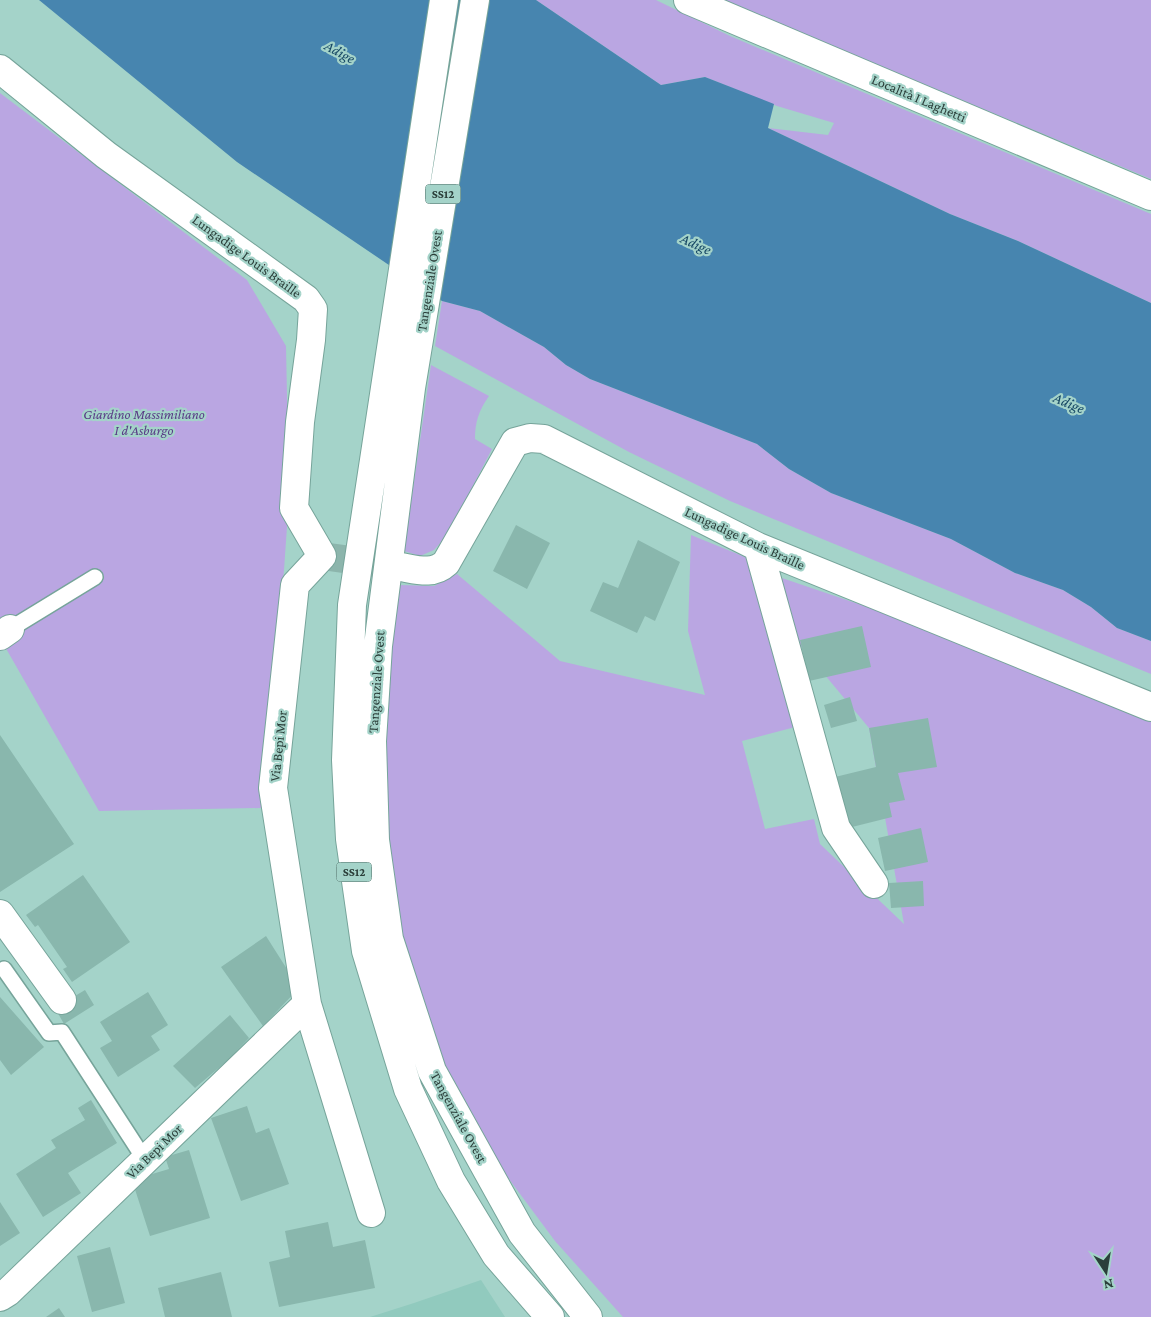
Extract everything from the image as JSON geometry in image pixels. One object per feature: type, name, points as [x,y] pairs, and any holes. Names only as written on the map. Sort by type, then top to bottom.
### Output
[{"type":"main road","name":"Tangenziale Ovest","points":[[444,0],[400,384],[378,646],[372,741],[376,840],[389,939],[432,1071],[522,1233],[588,1317]]},
{"type":"main road","name":"Tangenziale Ovest","points":[[475,0],[400,384],[352,605],[346,760],[350,839],[366,951],[408,1089],[451,1181],[496,1255],[550,1317]]},
{"type":"main road","name":"Località I Laghetti","points":[[688,0],[1151,196]]},
{"type":"main road","name":"Lungadige Louis Braille","points":[[0,69],[106,155],[269,270],[306,299],[313,309],[300,422],[294,508],[322,556]]},
{"type":"main road","name":"Lungadige Louis Braille","points":[[401,567],[435,571],[446,563],[515,442],[530,438],[544,440],[758,547],[1151,707]]},
{"type":"main road","points":[[758,547],[836,828],[874,884]]},
{"type":"main road","name":"Via Bepi Mor","points":[[322,556],[295,585],[273,788],[308,1004],[371,1213]]},
{"type":"main road","points":[[0,914],[62,1000]]},
{"type":"main road","name":"Via Bepi Mor","points":[[0,1297],[8,1292],[308,1004]]},
{"type":"main road","points":[[522,1233],[610,1317]]},
{"type":"lane","points":[[5,632],[95,577]]},
{"type":"lane","points":[[4,969],[49,1033],[62,1032],[145,1160]]},
{"type":"shaded area","points":[[481,1280],[505,1317],[370,1317],[414,1303]]},
{"type":"green space","points":[[536,0],[656,0],[730,36],[1151,214],[1151,303],[1018,241],[950,214],[768,128],[828,135],[834,123],[777,106],[705,77],[661,85]]},
{"type":"green space","points":[[723,0],[1151,0],[1151,179]]},
{"type":"green space","name":"Giardino Massimiliano I d'Asburgo","points":[[0,93],[247,280],[286,346],[289,498],[261,808],[99,811],[0,638]]},
{"type":"green space","points":[[442,301],[480,311],[544,347],[566,365],[590,379],[757,444],[789,469],[831,493],[951,539],[1015,573],[1063,590],[1091,607],[1117,628],[1151,641],[1151,674],[730,501],[629,452],[435,346]]},
{"type":"green space","points":[[431,365],[489,396],[478,416],[475,439],[492,449],[448,534],[434,550],[420,556],[404,551]]},
{"type":"green space","points":[[691,535],[745,557],[748,560],[799,726],[742,741],[765,829],[814,819],[820,844],[904,924],[869,728],[790,633],[776,576],[879,611],[1151,721],[1151,1317],[623,1317],[555,1241],[506,1175],[474,1123],[444,1066],[412,975],[397,910],[389,853],[385,773],[390,656],[399,585],[434,586],[457,574],[560,661],[705,695],[688,631]]},
{"type":"water","name":"Adige","points":[[39,0],[536,0],[661,85],[705,77],[774,104],[768,128],[950,214],[1018,241],[1151,303],[1151,641],[1117,628],[1091,607],[1063,590],[1015,573],[951,539],[831,493],[789,469],[757,444],[590,379],[566,365],[544,347],[480,311],[442,301],[237,162]]},
{"type":"building","points":[[516,525],[550,543],[527,589],[493,571]]},
{"type":"building","points":[[638,540],[680,562],[655,621],[645,616],[637,633],[590,611],[603,582],[618,588]]},
{"type":"building","points":[[862,626],[871,667],[809,681],[800,640]]},
{"type":"building","points":[[850,697],[857,721],[831,728],[824,705]]},
{"type":"building","points":[[928,718],[937,767],[898,773],[905,800],[889,803],[892,817],[848,828],[835,777],[876,767],[869,728]]},
{"type":"building","points":[[0,735],[74,844],[0,892]]},
{"type":"building","points":[[921,828],[928,862],[885,871],[878,838]]},
{"type":"building","points":[[83,875],[130,942],[72,982],[63,969],[67,967],[38,925],[35,927],[26,915]]},
{"type":"building","points":[[923,881],[924,906],[891,908],[889,883]]},
{"type":"building","points":[[266,936],[299,988],[263,1026],[221,967]]},
{"type":"building","points":[[85,990],[94,1005],[64,1024],[55,1008]]},
{"type":"building","points":[[148,992],[168,1025],[151,1036],[160,1050],[118,1077],[100,1048],[112,1041],[100,1022]]},
{"type":"building","points":[[0,997],[44,1047],[11,1075],[0,1060]]},
{"type":"building","points":[[230,1015],[249,1038],[228,1060],[195,1088],[173,1066]]},
{"type":"building","points":[[91,1100],[117,1143],[68,1173],[81,1193],[43,1217],[16,1174],[56,1148],[51,1140],[85,1120],[78,1108]]},
{"type":"building","points":[[247,1106],[256,1133],[269,1128],[289,1184],[241,1201],[211,1118]]},
{"type":"building","points":[[189,1150],[210,1218],[150,1236],[132,1180],[169,1169],[165,1157]]},
{"type":"building","points":[[0,1202],[20,1233],[0,1246]]},
{"type":"building","points":[[328,1222],[333,1247],[365,1240],[375,1288],[279,1307],[269,1262],[290,1257],[285,1231]]},
{"type":"building","points":[[110,1247],[125,1303],[92,1312],[77,1256]]},
{"type":"building","points":[[221,1272],[232,1317],[165,1317],[158,1288]]},
{"type":"building","points":[[59,1308],[65,1317],[46,1317]]},
{"type":"tunnel","points":[[322,556],[401,567]]}]
